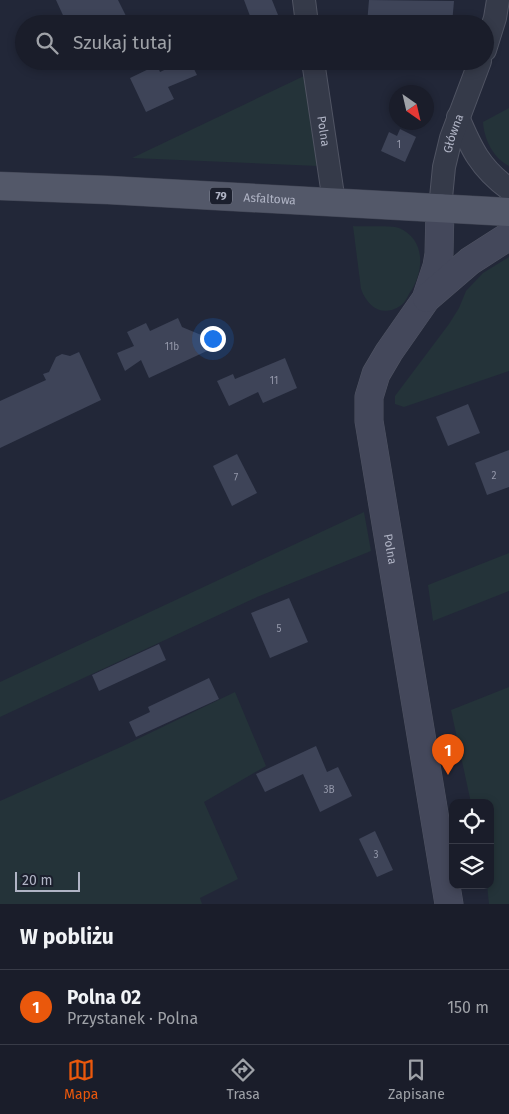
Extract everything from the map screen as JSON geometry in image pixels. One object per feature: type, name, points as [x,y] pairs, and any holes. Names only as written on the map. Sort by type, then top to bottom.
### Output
[{"type":"main road","name":"Asfaltowa","points":[[0,186],[108,190],[509,212]]},
{"type":"street","points":[[304,0],[306,15]]},
{"type":"street","points":[[494,21],[498,0]]},
{"type":"street","name":"Polna","points":[[314,70],[334,202]]},
{"type":"street","name":"Główna","points":[[440,208],[446,154],[476,70]]},
{"type":"street","points":[[458,117],[474,154],[488,171],[509,189]]},
{"type":"street","name":"Polna","points":[[440,208],[437,266],[426,299],[376,374],[369,396],[369,421],[449,904]]},
{"type":"street","points":[[426,299],[470,261],[509,236]]},
{"type":"shaded area","points":[[304,76],[318,166],[132,158]]},
{"type":"shaded area","points":[[509,108],[509,166],[498,158],[490,147],[485,135],[483,122]]},
{"type":"shaded area","points":[[353,226],[399,228],[408,233],[414,240],[420,258],[418,277],[405,301],[400,306],[387,311],[376,308],[367,301],[361,289]]},
{"type":"shaded area","points":[[509,257],[509,371],[404,407],[395,404],[395,396],[449,324],[459,308],[466,291],[483,273]]},
{"type":"shaded area","points":[[364,512],[371,551],[257,597],[0,717],[0,682]]},
{"type":"shaded area","points":[[509,553],[509,591],[433,621],[428,585]]},
{"type":"shaded area","points":[[509,687],[509,904],[489,904],[487,889],[494,889],[494,799],[470,799],[451,710]]},
{"type":"shaded area","points":[[235,692],[266,766],[204,802],[238,879],[200,898],[202,904],[0,904],[0,801],[123,746]]},
{"type":"building","points":[[56,0],[118,0],[126,15],[63,15]]},
{"type":"building","points":[[244,0],[272,0],[278,15],[250,15]]},
{"type":"building","points":[[369,0],[454,1],[453,15],[368,15]]},
{"type":"building","points":[[147,70],[159,70],[160,72],[164,70],[194,70],[197,75],[168,87],[174,99],[146,112],[130,78]]},
{"type":"building","points":[[400,130],[402,130],[416,137],[405,162],[381,151],[389,132],[397,136]]},
{"type":"building","points":[[178,318],[182,327],[206,337],[211,349],[149,378],[141,360],[125,371],[117,353],[134,346],[127,332],[146,323],[150,331]]},
{"type":"building","points":[[79,352],[101,400],[0,448],[0,401],[46,380],[43,374],[49,372],[56,357],[62,354],[70,356]]},
{"type":"building","points":[[285,358],[297,388],[263,403],[258,392],[229,406],[217,381],[233,374],[235,379]]},
{"type":"building","points":[[468,404],[480,433],[448,446],[436,417]]},
{"type":"building","points":[[509,450],[509,487],[487,495],[475,463]]},
{"type":"building","points":[[237,454],[257,493],[232,506],[213,466]]},
{"type":"building","points":[[289,598],[308,642],[270,658],[251,613]]},
{"type":"building","points":[[159,644],[166,660],[99,691],[92,675]]},
{"type":"building","points":[[209,678],[219,699],[136,737],[129,722],[150,712],[148,707]]},
{"type":"building","points":[[316,746],[327,772],[338,767],[352,796],[320,812],[303,774],[265,792],[256,774]]},
{"type":"building","points":[[375,831],[393,870],[377,877],[359,839]]},
{"type":"place","name":"Polna 02","points":[[448,775]]}]
